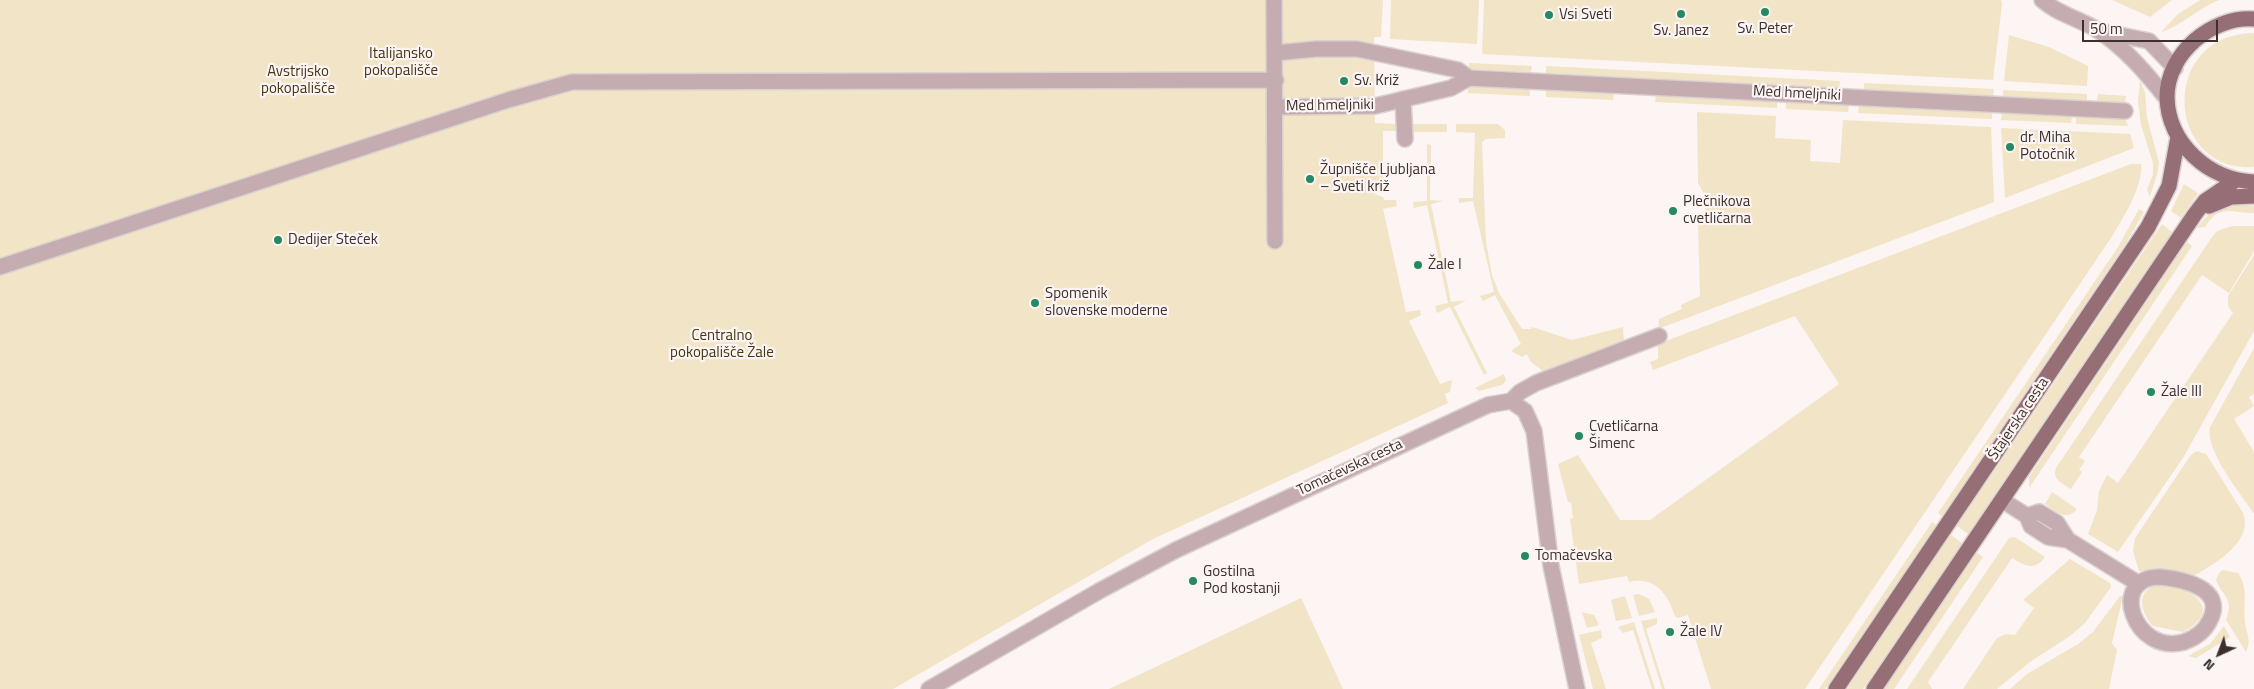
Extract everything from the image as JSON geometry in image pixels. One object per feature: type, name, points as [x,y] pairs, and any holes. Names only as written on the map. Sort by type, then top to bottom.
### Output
[{"type":"main road","points":[[2254,19],[2236,19],[2208,31],[2190,45],[2175,68],[2167,99],[2178,137],[2203,164],[2214,172],[2236,180],[2254,182]]},
{"type":"main road","name":"Štajerska cesta","points":[[1836,689],[2148,226],[2168,186],[2178,137]]},
{"type":"main road","name":"Štajerska cesta","points":[[1874,689],[2195,214],[2205,201],[2236,180]]},
{"type":"main road","points":[[2195,214],[2231,197],[2254,196]]},
{"type":"street","points":[[1274,0],[1276,80],[1275,241]]},
{"type":"street","points":[[2043,2],[2099,31],[2138,65],[2167,99]]},
{"type":"street","points":[[2099,31],[2149,41],[2175,68]]},
{"type":"street","name":"Med hmeljniki","points":[[1275,53],[1316,48],[1357,49],[1458,70],[1469,78]]},
{"type":"street","name":"Med hmeljniki","points":[[1276,107],[1375,106],[1451,88],[1469,78],[2125,111]]},
{"type":"street","points":[[0,267],[508,100],[572,82],[1276,80]]},
{"type":"street","points":[[1403,99],[1405,139]]},
{"type":"street","points":[[1577,689],[1551,566],[1534,431],[1525,412],[1510,401],[1520,392],[1536,383],[1659,336]]},
{"type":"street","name":"Tomačevska cesta","points":[[929,689],[1101,590],[1176,550],[1488,405],[1510,401]]},
{"type":"street","points":[[2002,500],[2027,516],[2031,526],[2048,537],[2068,540],[2139,584]]},
{"type":"street","points":[[2160,577],[2180,579],[2196,585],[2212,600],[2213,612],[2208,623],[2196,637],[2178,643],[2171,644],[2149,636],[2137,625],[2131,613],[2132,597],[2139,584],[2150,578],[2160,577]]},
{"type":"green space","name":"Centralno pokopališče Žale","points":[[0,0],[1383,0],[1381,37],[1374,37],[1375,123],[1397,124],[1397,131],[1383,131],[1383,182],[1374,186],[1375,194],[1383,197],[1384,200],[1396,200],[1397,206],[1383,209],[1406,312],[1420,310],[1421,315],[1409,321],[1440,384],[1452,380],[1450,392],[1445,394],[1448,403],[1153,539],[893,689],[0,689]]},
{"type":"green space","points":[[1391,0],[1479,0],[1477,44],[1390,39]]},
{"type":"green space","points":[[1484,0],[2001,0],[2002,4],[1993,80],[1482,54]]},
{"type":"green space","points":[[2112,0],[2172,0],[2150,17]]},
{"type":"green space","points":[[2200,0],[2219,0],[2211,3],[2176,26],[2161,32],[2178,14]]},
{"type":"green space","points":[[2254,33],[2254,167],[2225,163],[2203,149],[2190,128],[2185,103],[2188,77],[2201,55],[2223,39]]},
{"type":"green space","points":[[2009,35],[2049,47],[2088,66],[2087,86],[2004,81]]},
{"type":"green space","points":[[1469,63],[1532,66],[1531,72],[1469,69]]},
{"type":"green space","points":[[1546,66],[1840,81],[1839,88],[1546,73]]},
{"type":"green space","points":[[2140,80],[2145,92],[2147,118],[2159,162],[2150,196],[2147,190],[2153,174],[2153,163],[2141,125],[2138,102]]},
{"type":"green space","points":[[1864,83],[1994,89],[1993,96],[1864,89]]},
{"type":"green space","points":[[1468,86],[1530,89],[1530,96],[1468,93]]},
{"type":"green space","points":[[1546,90],[1614,93],[1613,100],[1546,97]]},
{"type":"green space","points":[[2003,90],[2087,94],[2087,101],[2003,96]]},
{"type":"green space","points":[[2098,94],[2126,96],[2125,103],[2097,101]]},
{"type":"green space","points":[[1656,96],[1777,102],[1777,108],[1655,102]]},
{"type":"green space","points":[[1786,102],[1849,105],[1848,112],[1786,109]]},
{"type":"green space","points":[[1859,106],[1992,113],[1992,119],[1858,113]]},
{"type":"green space","points":[[1697,112],[1776,116],[1775,138],[1811,140],[1810,161],[1840,163],[1843,120],[1991,127],[1994,202],[1658,329],[1659,319],[1682,309],[1681,305],[1700,296],[1698,225],[1704,215],[1705,199],[1698,183]]},
{"type":"green space","points":[[2002,113],[2072,116],[2071,123],[2001,120]]},
{"type":"green space","points":[[2076,117],[2125,119],[2128,126],[2076,124]]},
{"type":"green space","points":[[1413,124],[1447,124],[1447,132],[1413,132]]},
{"type":"green space","points":[[1456,124],[1498,124],[1505,130],[1505,138],[1486,139],[1482,142],[1486,242],[1492,275],[1499,293],[1522,329],[1531,329],[1532,327],[1572,340],[1623,327],[1624,343],[1545,373],[1530,361],[1527,354],[1522,357],[1511,351],[1521,344],[1495,295],[1483,301],[1480,296],[1494,292],[1473,201],[1459,203],[1459,198],[1473,198],[1475,133],[1456,132]]},
{"type":"green space","points":[[2001,128],[2130,134],[2134,148],[2005,198]]},
{"type":"green space","points":[[1427,144],[1431,145],[1430,200],[1444,201],[1431,204],[1451,302],[1466,300],[1454,307],[1487,373],[1484,375],[1450,307],[1437,313],[1435,306],[1448,303],[1427,205],[1414,208],[1413,202],[1427,201]]},
{"type":"green space","points":[[2131,164],[2141,164],[2141,172],[2136,192],[2121,222],[1805,689],[1711,689],[1688,615],[1678,618],[1675,616],[1668,600],[1659,588],[1646,582],[1629,582],[1627,576],[1579,584],[1570,519],[1573,518],[1571,502],[1568,502],[1558,464],[1578,455],[1620,520],[1650,520],[1839,384],[1795,316],[1653,370],[1650,362],[1658,359],[1658,344]]},
{"type":"green space","points":[[2184,184],[2198,193],[2181,218],[2171,211]]},
{"type":"green space","points":[[2236,204],[2254,206],[2254,213],[2221,212],[2210,220],[2205,227],[2197,228],[2214,211],[2223,206]]},
{"type":"green space","points":[[2139,209],[2144,212],[2126,243],[1942,516],[1938,513],[2118,247]]},
{"type":"green space","points":[[2162,224],[2172,232],[1968,534],[1957,526]]},
{"type":"green space","points":[[2232,226],[2254,226],[2254,251],[2229,293],[2202,275],[2079,457],[2085,461],[2079,470],[2082,472],[2071,489],[2061,483],[2055,476],[2056,468],[2212,237],[2217,231]]},
{"type":"green space","points":[[2187,242],[2192,246],[2029,488],[2029,477]]},
{"type":"green space","points":[[2254,255],[2254,331],[2183,458],[2118,552],[2088,534],[2097,510],[2099,491],[2107,475],[2118,483],[2233,313],[2228,306],[2228,296]]},
{"type":"green space","points":[[2254,348],[2254,394],[2249,397],[2254,406],[2234,419],[2254,452],[2254,514],[2218,460],[2210,437],[2210,427]]},
{"type":"green space","points":[[1504,374],[1506,381],[1502,385],[1479,391],[1475,388]]},
{"type":"green space","points":[[2197,451],[2206,454],[2243,513],[2245,523],[2243,533],[2231,550],[2195,575],[2165,570],[2139,571],[2133,551],[2135,538],[2191,455]]},
{"type":"green space","points":[[2052,492],[2077,509],[2069,515],[2053,510],[2045,504]]},
{"type":"green space","points":[[1932,522],[1936,525],[1825,689],[1819,689]]},
{"type":"green space","points":[[1951,535],[1962,543],[1863,689],[1847,689]]},
{"type":"green space","points":[[2015,537],[2045,557],[2041,562],[2033,566],[2025,565],[2012,558],[1928,682],[1932,689],[1907,689],[2009,538]]},
{"type":"green space","points":[[1977,553],[1983,557],[1894,689],[1884,689]]},
{"type":"green space","points":[[2070,559],[2110,583],[2111,587],[2085,623],[2070,636],[2030,662],[1997,689],[1963,689],[1997,638],[2006,634],[2015,635],[2034,608],[2023,600]]},
{"type":"green space","points":[[2223,570],[2238,573],[2243,585],[2245,622],[2249,640],[2246,652],[2226,620],[2229,607],[2227,598],[2216,580],[2219,573]]},
{"type":"green space","points":[[2154,586],[2179,588],[2190,593],[2198,599],[2202,606],[2202,615],[2196,623],[2183,632],[2153,626],[2143,610],[2142,599],[2148,589]]},
{"type":"green space","points":[[1639,594],[1649,599],[1655,612],[1639,616],[1633,595]]},
{"type":"green space","points":[[1625,596],[1632,618],[1616,621],[1611,600]]},
{"type":"green space","points":[[2120,596],[2123,596],[2112,643],[2117,650],[2109,689],[2010,689],[2027,674],[2078,644],[2093,632]]},
{"type":"green space","points":[[1301,598],[1343,689],[1109,689]]},
{"type":"green space","points":[[1582,612],[1594,615],[1599,625],[1587,628]]},
{"type":"green space","points":[[1657,618],[1657,624],[1646,629],[1665,689],[1662,689],[1641,621]]},
{"type":"green space","points":[[1634,622],[1655,689],[1652,689],[1633,630],[1623,633],[1618,627]]},
{"type":"green space","points":[[2224,626],[2230,637],[2196,658],[2188,656],[2210,644]]},
{"type":"green space","points":[[1601,630],[1602,638],[1591,643],[1606,689],[1593,689],[1579,635]]},
{"type":"place","name":"Sv. Peter","points":[[1765,12]]},
{"type":"place","name":"Sv. Janez","points":[[1681,14]]},
{"type":"place","name":"Vsi Sveti","points":[[1549,15]]},
{"type":"place","name":"Sv. Križ","points":[[1344,81]]},
{"type":"place","name":"dr. Miha Potočnik","points":[[2010,147]]},
{"type":"place","name":"Župnišče Ljubljana – Sveti križ","points":[[1310,179]]},
{"type":"place","name":"Plečnikova cvetličarna","points":[[1673,211]]},
{"type":"place","name":"Dedijer Steček","points":[[278,240]]},
{"type":"place","name":"Žale I","points":[[1418,265]]},
{"type":"place","name":"Spomenik slovenske moderne","points":[[1035,303]]},
{"type":"place","name":"Žale III","points":[[2151,392]]},
{"type":"place","name":"Cvetličarna Šimenc","points":[[1579,436]]},
{"type":"place","name":"Tomačevska","points":[[1525,556]]},
{"type":"place","name":"Gostilna Pod kostanji","points":[[1193,581]]},
{"type":"place","name":"Žale IV","points":[[1670,632]]},
{"type":"park label","name":"Italijansko pokopališče","points":[[401,62]]},
{"type":"park label","name":"Avstrijsko pokopališče","points":[[298,80]]}]
